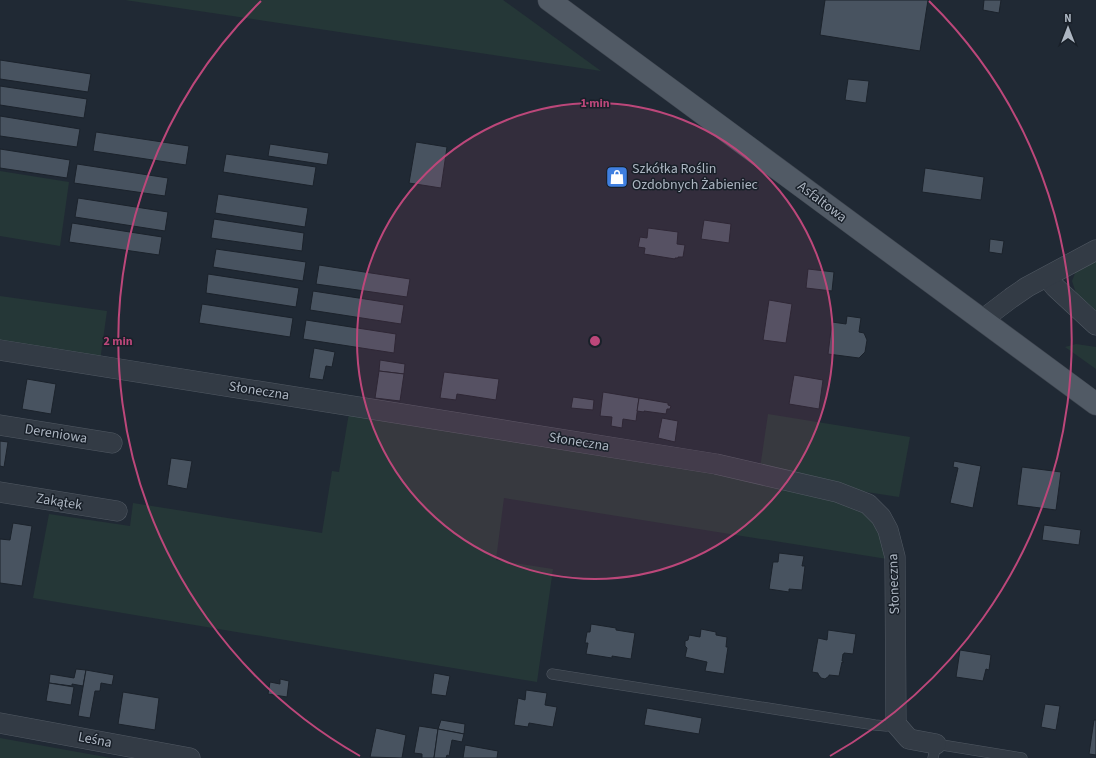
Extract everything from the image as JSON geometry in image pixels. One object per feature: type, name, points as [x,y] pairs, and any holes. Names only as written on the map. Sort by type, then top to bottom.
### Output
[{"type":"main road","name":"Asfaltowa","points":[[549,0],[1096,404]]},
{"type":"street","points":[[982,320],[1011,298],[1096,250]]},
{"type":"street","points":[[1047,277],[1055,287],[1096,325]]},
{"type":"street","name":"Słoneczna","points":[[0,350],[716,464],[837,492],[868,504],[881,517],[888,530],[895,557],[896,724]]},
{"type":"street","name":"Dereniowa","points":[[0,425],[112,443]]},
{"type":"street","name":"Zakątek","points":[[0,492],[117,511]]},
{"type":"street","name":"Leśna","points":[[0,722],[190,758]]},
{"type":"street","points":[[896,724],[909,739],[935,751]]},
{"type":"lane","points":[[552,674],[875,725],[886,726],[896,724]]},
{"type":"lane","points":[[935,751],[1022,758]]},
{"type":"shaded area","points":[[125,0],[503,0],[601,71]]},
{"type":"shaded area","points":[[0,171],[69,182],[60,246],[0,236]]},
{"type":"shaded area","points":[[1096,260],[1096,311],[1077,296],[1072,281],[1076,271]]},
{"type":"shaded area","points":[[0,296],[107,311],[100,361],[0,345]]},
{"type":"shaded area","points":[[1076,344],[1096,347],[1096,369],[1065,347]]},
{"type":"shaded area","points":[[349,413],[736,473],[854,505],[873,520],[882,533],[887,559],[504,498],[496,560],[553,569],[537,682],[33,598],[49,514],[130,526],[133,503],[322,533],[332,471],[339,472]]},
{"type":"shaded area","points":[[768,414],[910,437],[899,497],[840,488],[760,468]]},
{"type":"shaded area","points":[[0,738],[111,758],[0,758]]},
{"type":"building","points":[[825,0],[928,0],[920,51],[820,35]]},
{"type":"building","points":[[984,0],[1001,0],[999,13],[983,10]]},
{"type":"building","points":[[0,60],[91,74],[88,92],[0,79]]},
{"type":"building","points":[[848,79],[869,81],[866,103],[845,100]]},
{"type":"building","points":[[0,86],[87,99],[84,118],[0,105]]},
{"type":"building","points":[[0,116],[80,129],[77,147],[0,136]]},
{"type":"building","points":[[96,132],[189,146],[186,165],[93,151]]},
{"type":"building","points":[[416,142],[447,147],[441,188],[409,183]]},
{"type":"building","points":[[270,144],[329,153],[327,165],[268,156]]},
{"type":"building","points":[[0,149],[70,160],[67,178],[0,168]]},
{"type":"building","points":[[226,154],[316,167],[313,186],[223,172]]},
{"type":"building","points":[[77,164],[168,178],[165,196],[74,183]]},
{"type":"building","points":[[925,168],[984,177],[981,200],[922,192]]},
{"type":"building","points":[[218,194],[308,208],[305,227],[215,213]]},
{"type":"building","points":[[78,198],[168,212],[165,231],[75,217]]},
{"type":"building","points":[[214,219],[304,233],[302,251],[211,238]]},
{"type":"building","points":[[704,220],[731,224],[729,243],[701,239]]},
{"type":"building","points":[[72,223],[162,237],[159,255],[69,242]]},
{"type":"building","points":[[648,228],[678,232],[677,244],[685,245],[683,257],[678,257],[675,259],[644,254],[645,248],[638,247],[640,237],[647,238]]},
{"type":"building","points":[[990,239],[1004,241],[1002,254],[989,252]]},
{"type":"building","points":[[216,249],[306,262],[303,281],[213,267]]},
{"type":"building","points":[[319,265],[410,279],[407,297],[316,284]]},
{"type":"building","points":[[808,269],[834,272],[832,291],[806,288]]},
{"type":"building","points":[[208,274],[299,288],[296,307],[206,293]]},
{"type":"building","points":[[313,291],[404,305],[401,324],[310,310]]},
{"type":"building","points":[[769,300],[792,304],[786,343],[763,340]]},
{"type":"building","points":[[202,304],[293,318],[290,337],[199,323]]},
{"type":"building","points":[[847,316],[861,318],[859,332],[864,333],[867,340],[865,352],[859,358],[828,354],[832,322],[846,324]]},
{"type":"building","points":[[306,320],[396,334],[394,353],[303,339]]},
{"type":"building","points":[[314,348],[335,352],[332,367],[326,366],[323,380],[309,378]]},
{"type":"building","points":[[380,360],[405,364],[404,374],[379,371]]},
{"type":"building","points":[[379,371],[404,374],[400,401],[375,398]]},
{"type":"building","points":[[444,372],[499,379],[496,400],[457,394],[456,400],[440,398]]},
{"type":"building","points":[[794,375],[823,380],[819,409],[789,404]]},
{"type":"building","points":[[27,379],[56,384],[51,414],[22,409]]},
{"type":"building","points":[[603,392],[639,398],[636,421],[623,419],[622,428],[611,426],[612,417],[600,416]]},
{"type":"building","points":[[573,397],[594,400],[593,410],[571,408]]},
{"type":"building","points":[[639,398],[668,403],[668,405],[671,406],[670,409],[667,409],[666,414],[637,411]]},
{"type":"building","points":[[662,418],[678,421],[675,442],[658,438]]},
{"type":"building","points":[[0,441],[8,442],[4,467],[0,466]]},
{"type":"building","points":[[171,458],[192,461],[187,489],[167,485]]},
{"type":"building","points":[[954,461],[981,466],[973,508],[950,503],[958,468],[953,467]]},
{"type":"building","points":[[1022,467],[1061,472],[1056,510],[1017,505]]},
{"type":"building","points":[[13,523],[32,526],[22,586],[0,583],[0,539],[10,540]]},
{"type":"building","points":[[1044,525],[1081,530],[1079,545],[1042,540]]},
{"type":"building","points":[[779,553],[804,556],[802,566],[805,566],[802,590],[789,589],[789,592],[769,589],[773,562],[778,562]]},
{"type":"building","points":[[591,624],[635,633],[631,659],[586,654],[588,643],[585,643],[587,632],[590,632]]},
{"type":"building","points":[[701,629],[716,632],[716,635],[727,637],[726,647],[728,647],[724,674],[705,671],[707,662],[685,657],[687,648],[685,646],[685,641],[688,640],[689,635],[700,637]]},
{"type":"building","points":[[828,630],[856,634],[853,654],[843,654],[843,663],[842,662],[839,676],[829,675],[825,679],[821,678],[818,673],[812,672],[818,638],[827,640]]},
{"type":"building","points":[[960,650],[991,655],[989,670],[986,669],[983,681],[956,677]]},
{"type":"building","points":[[76,669],[86,670],[83,686],[49,683],[50,674],[74,678]]},
{"type":"building","points":[[86,670],[114,675],[112,685],[101,683],[100,691],[95,691],[90,718],[78,716]]},
{"type":"building","points":[[434,673],[450,676],[446,696],[431,694]]},
{"type":"building","points":[[280,679],[289,681],[287,697],[268,694],[270,682],[280,684]]},
{"type":"building","points":[[49,683],[74,687],[71,705],[46,701]]},
{"type":"building","points":[[526,690],[547,693],[545,705],[557,707],[553,727],[529,723],[528,727],[514,725],[518,698],[525,700]]},
{"type":"building","points":[[123,692],[159,698],[155,730],[118,724]]},
{"type":"building","points":[[1045,704],[1060,706],[1056,730],[1041,727]]},
{"type":"building","points":[[647,708],[702,718],[699,734],[644,725]]},
{"type":"building","points":[[441,720],[465,724],[464,734],[438,729]]},
{"type":"building","points":[[1094,720],[1096,720],[1096,755],[1089,754]]},
{"type":"building","points":[[419,726],[438,729],[434,758],[422,758],[422,754],[414,753]]},
{"type":"building","points":[[376,728],[406,735],[402,758],[370,757]]},
{"type":"building","points":[[438,729],[464,734],[462,742],[452,740],[449,756],[447,755],[446,758],[434,758]]},
{"type":"building","points":[[465,745],[498,751],[497,758],[463,758]]},
{"type":"place","name":"Szkółka Roślin Ozdobnych Żabieniec","points":[[617,177]]}]
